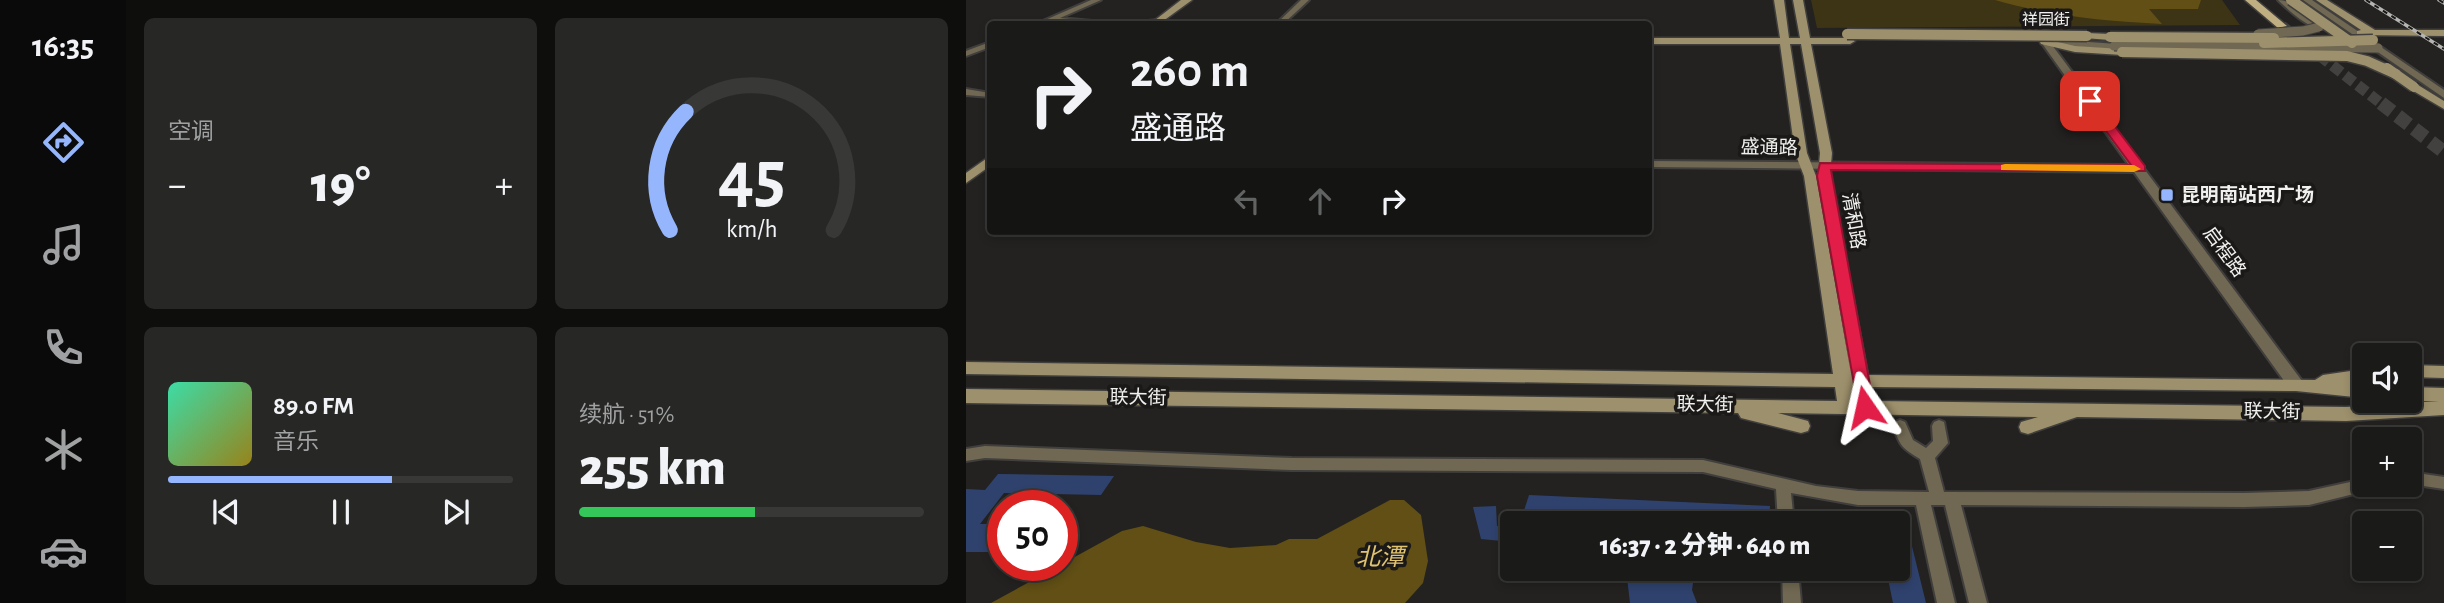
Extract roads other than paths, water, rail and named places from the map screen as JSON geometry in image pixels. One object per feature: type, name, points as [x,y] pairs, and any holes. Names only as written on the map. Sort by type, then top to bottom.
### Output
[{"type":"main road","points":[[1163,21],[1187,0]]},
{"type":"main road","points":[[1165,21],[1199,0]]},
{"type":"main road","name":"清和路","points":[[1779,0],[1801,153],[1811,176],[1852,381]]},
{"type":"main road","name":"清和路","points":[[1798,0],[1826,153],[1824,176],[1856,407]]},
{"type":"main road","points":[[2250,0],[2282,26]]},
{"type":"main road","points":[[2263,0],[2295,26]]},
{"type":"main road","points":[[2291,0],[2443,104]]},
{"type":"main road","points":[[2321,0],[2371,39]]},
{"type":"main road","points":[[2405,33],[2406,37],[2418,41]]},
{"type":"main road","name":"祥园街","points":[[1652,39],[1806,37],[2045,42],[2322,43],[2405,33],[2444,33]]},
{"type":"main road","name":"祥园街","points":[[1848,38],[2087,36],[2444,41]]},
{"type":"main road","points":[[2045,42],[2075,49],[2122,52],[2347,56],[2367,61],[2396,74]]},
{"type":"main road","points":[[966,166],[987,150]]},
{"type":"main road","points":[[966,179],[987,162]]},
{"type":"main road","name":"联大街","points":[[966,368],[2296,385],[2352,389]]},
{"type":"main road","points":[[2422,371],[2444,372]]},
{"type":"main road","points":[[2296,385],[2352,377]]},
{"type":"main road","points":[[2422,382],[2444,383]]},
{"type":"main road","points":[[2296,385],[2352,383]]},
{"type":"main road","points":[[2422,394],[2444,395]]},
{"type":"main road","name":"联大街","points":[[966,396],[2346,414],[2444,408]]},
{"type":"main road","points":[[1717,405],[1801,426]]},
{"type":"main road","points":[[2028,427],[2087,410]]},
{"type":"main road","points":[[2346,414],[2444,419]]},
{"type":"street","points":[[1046,21],[1097,0]]},
{"type":"street","points":[[1282,21],[1305,0]]},
{"type":"street","points":[[2282,0],[2319,27]]},
{"type":"street","points":[[2308,0],[2348,28],[2371,39],[2443,104]]},
{"type":"street","points":[[1087,4],[1094,21]]},
{"type":"street","points":[[1050,19],[1068,21]]},
{"type":"street","points":[[2087,36],[2267,34],[2319,27],[2348,28]]},
{"type":"street","name":"启程路","points":[[2045,42],[2296,385]]},
{"type":"street","points":[[966,54],[987,45]]},
{"type":"street","points":[[966,92],[987,95]]},
{"type":"street","name":"盛通路","points":[[1652,164],[2140,169]]},
{"type":"street","points":[[1900,426],[1907,444],[1927,456],[1937,498],[1978,603]]},
{"type":"street","points":[[1927,456],[1941,443],[1939,426]]},
{"type":"street","points":[[966,455],[985,452],[1292,464],[1703,466],[1858,498],[2270,499],[2309,498],[2352,488]]},
{"type":"street","points":[[2422,480],[2444,483]]},
{"type":"street","points":[[1783,484],[1785,511]]},
{"type":"street","points":[[1937,498],[1946,603]]},
{"type":"street","points":[[1791,581],[1792,603]]},
{"type":"water","points":[[1995,0],[2201,0],[2198,9],[2149,9],[2162,24],[2078,17]]},
{"type":"water","name":"北潭","points":[[1390,500],[1404,500],[1421,515],[1428,561],[1423,583],[1405,603],[991,603],[1031,581],[1078,581],[1078,555],[1122,531],[1143,526],[1196,542],[1230,548],[1276,545],[1289,539],[1317,539]]},
{"type":"tunnel","points":[[2282,26],[2383,105]]},
{"type":"tunnel","points":[[2381,103],[2444,152]]},
{"type":"railway","points":[[2366,0],[2444,49]]},
{"type":"railway","points":[[2439,0],[2444,3]]},
{"type":"place","name":"昆明南站西广场","points":[[2167,195]]}]
